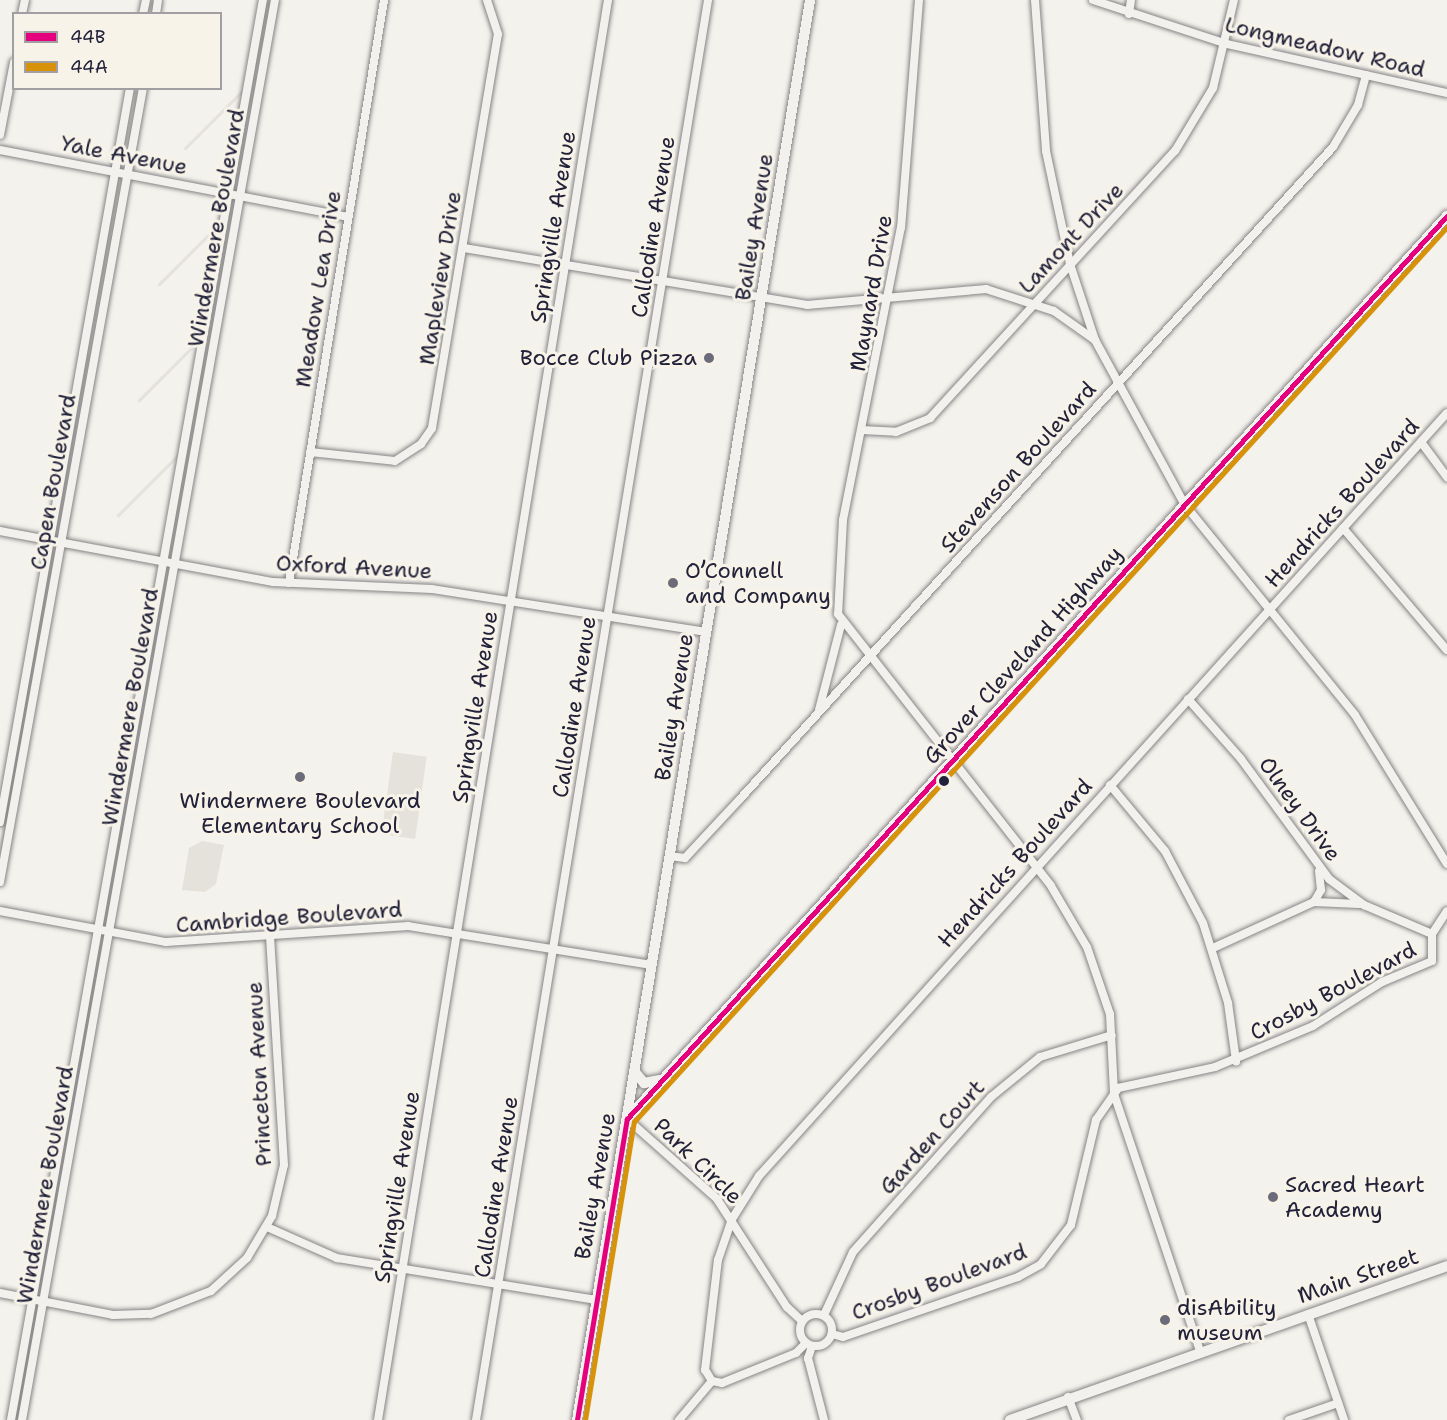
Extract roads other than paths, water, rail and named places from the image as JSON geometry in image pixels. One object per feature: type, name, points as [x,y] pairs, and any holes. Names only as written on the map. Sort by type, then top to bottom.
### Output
[{"type":"main road","name":"Bailey Avenue","points":[[577,1420],[810,0]]},
{"type":"main road","name":"Grover Cleveland Highway","points":[[627,1119],[1447,216]]},
{"type":"main road","points":[[634,1071],[644,1083],[666,1077]]},
{"type":"main road","name":"Main Street","points":[[1010,1420],[1068,1397],[1447,1266]]},
{"type":"street","name":"Windermere Boulevard","points":[[11,1420],[262,0]]},
{"type":"street","name":"Windermere Boulevard","points":[[22,1420],[107,932],[275,0]]},
{"type":"street","name":"Meadow Lea Drive","points":[[289,583],[384,0]]},
{"type":"street","name":"Mapleview Drive","points":[[310,452],[386,462],[404,457],[427,436],[435,419],[498,34],[487,0]]},
{"type":"street","name":"Springville Avenue","points":[[378,1420],[608,0]]},
{"type":"street","name":"Callodine Avenue","points":[[476,1420],[708,0]]},
{"type":"street","name":"Maynard Drive","points":[[818,713],[841,625],[836,595],[840,544],[889,300],[909,163],[920,0]]},
{"type":"street","points":[[1035,0],[1041,119],[1070,264],[1095,340],[1185,505],[1374,742],[1447,864]]},
{"type":"street","name":"Longmeadow Road","points":[[1093,0],[1129,14],[1227,44],[1447,93]]},
{"type":"street","points":[[1129,14],[1131,0]]},
{"type":"street","name":"Lamont Drive","points":[[862,430],[896,432],[930,418],[1176,151],[1205,104],[1227,44],[1234,0]]},
{"type":"street","points":[[0,135],[12,72]]},
{"type":"street","name":"Stevenson Boulevard","points":[[669,856],[685,858],[1333,147],[1358,105],[1366,75]]},
{"type":"street","name":"Capen Boulevard","points":[[0,822],[130,90]]},
{"type":"street","name":"Capen Boulevard","points":[[0,882],[142,90]]},
{"type":"street","name":"Yale Avenue","points":[[0,150],[348,217]]},
{"type":"street","points":[[464,248],[662,280],[762,299],[831,305],[889,300],[968,287],[1035,302],[1095,340]]},
{"type":"street","name":"Hendricks Boulevard","points":[[712,1381],[705,1370],[710,1304],[732,1219],[774,1156],[1447,413]]},
{"type":"street","points":[[1421,442],[1447,477]]},
{"type":"street","points":[[1343,528],[1447,650]]},
{"type":"street","name":"Oxford Avenue","points":[[0,531],[289,583],[415,587],[511,600],[706,632]]},
{"type":"street","name":"Maynard Drive","points":[[841,625],[1036,867],[1087,947],[1104,991],[1112,1035],[1114,1094],[1200,1351]]},
{"type":"street","name":"Olney Drive","points":[[1188,699],[1241,759],[1318,868],[1364,905],[1432,934]]},
{"type":"street","points":[[1110,785],[1179,874],[1213,948],[1236,1060]]},
{"type":"street","points":[[1314,903],[1321,890],[1318,868]]},
{"type":"street","points":[[1213,948],[1314,903],[1364,905]]},
{"type":"street","name":"Crosby Boulevard","points":[[832,1334],[843,1337],[1018,1277],[1041,1264],[1071,1225],[1096,1120],[1114,1094],[1128,1083],[1236,1060],[1313,1026],[1382,982],[1432,961],[1432,934],[1447,910]]},
{"type":"street","name":"Cambridge Boulevard","points":[[0,911],[166,942],[408,926],[651,964]]},
{"type":"street","name":"Princeton Avenue","points":[[0,1293],[119,1316],[182,1305],[236,1271],[267,1227],[282,1183],[284,1148],[270,936]]},
{"type":"street","name":"Garden Court","points":[[824,1316],[853,1252],[998,1090],[1056,1049],[1112,1035]]},
{"type":"street","name":"Park Circle","points":[[627,1119],[699,1181],[732,1219],[787,1307],[802,1321]]},
{"type":"street","points":[[267,1227],[319,1253],[402,1269],[596,1300]]},
{"type":"street","points":[[1308,1314],[1344,1420]]},
{"type":"street","name":"Crosby Boulevard","points":[[802,1321],[824,1316],[832,1334]]},
{"type":"street","points":[[802,1321],[800,1335],[809,1345],[808,1358],[824,1420]]},
{"type":"street","name":"Crosby Boulevard","points":[[712,1381],[722,1383],[796,1353],[809,1345],[827,1343],[832,1334]]},
{"type":"street","points":[[679,1420],[712,1381]]},
{"type":"street","points":[[1068,1397],[1077,1420]]},
{"type":"street","points":[[1288,1420],[1338,1403]]},
{"type":"place","name":"Bocce Club Pizza","points":[[709,358]]},
{"type":"place","name":"O’Connell and Company","points":[[673,583]]},
{"type":"place","name":"Windermere Boulevard Elementary School","points":[[300,777]]},
{"type":"place","name":"Sacred Heart Academy","points":[[1273,1197]]},
{"type":"place","name":"disAbility museum","points":[[1165,1320]]}]
